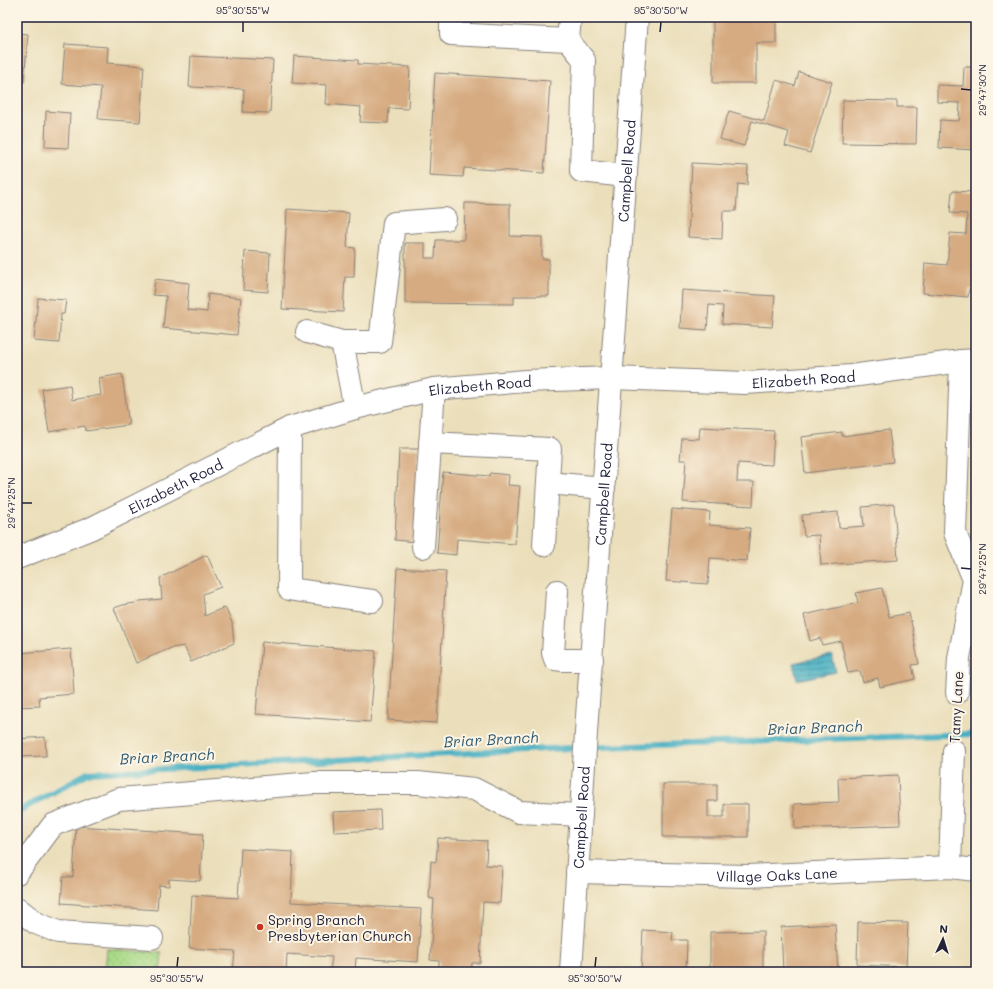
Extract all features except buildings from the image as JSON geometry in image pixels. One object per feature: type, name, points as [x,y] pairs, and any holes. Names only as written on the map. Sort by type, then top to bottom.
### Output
[{"type":"street","points":[[451,17],[450,34],[568,40]]},
{"type":"street","points":[[570,17],[568,40],[584,60],[581,171],[626,176]]},
{"type":"street","name":"Campbell Road","points":[[570,972],[637,17]]},
{"type":"street","points":[[308,332],[342,342],[380,342],[394,223],[445,219]]},
{"type":"street","points":[[342,342],[355,408]]},
{"type":"street","name":"Elizabeth Road","points":[[17,558],[92,528],[290,428],[355,408],[434,389],[525,381],[612,378],[745,383],[851,376],[969,361]]},
{"type":"street","name":"Tamy Lane","points":[[957,693],[959,658],[975,580],[955,533],[969,361]]},
{"type":"street","points":[[423,547],[434,389]]},
{"type":"street","points":[[290,428],[289,589],[372,601]]},
{"type":"street","points":[[430,443],[550,449],[544,545]]},
{"type":"street","points":[[548,483],[604,488]]},
{"type":"street","points":[[557,592],[553,653],[555,659],[592,660]]},
{"type":"street","name":"Tamy Lane","points":[[950,867],[954,751]]},
{"type":"street","points":[[17,874],[53,825],[119,799],[314,783],[418,783],[474,788],[520,812],[581,815]]},
{"type":"street","name":"Village Oaks Lane","points":[[577,872],[748,876],[950,867],[976,870]]},
{"type":"street","points":[[17,908],[36,923],[58,932],[152,938]]},
{"type":"path","name":"Tamy Lane","points":[[954,751],[957,693]]},
{"type":"green space","points":[[107,949],[162,953],[160,972],[105,972]]},
{"type":"water","points":[[832,655],[836,672],[797,680],[793,663]]},
{"type":"waterway","name":"Briar Branch","points":[[17,812],[88,773],[546,749],[976,735]]},
{"type":"place","name":"Spring Branch Presbyterian Church","points":[[260,927]]}]
